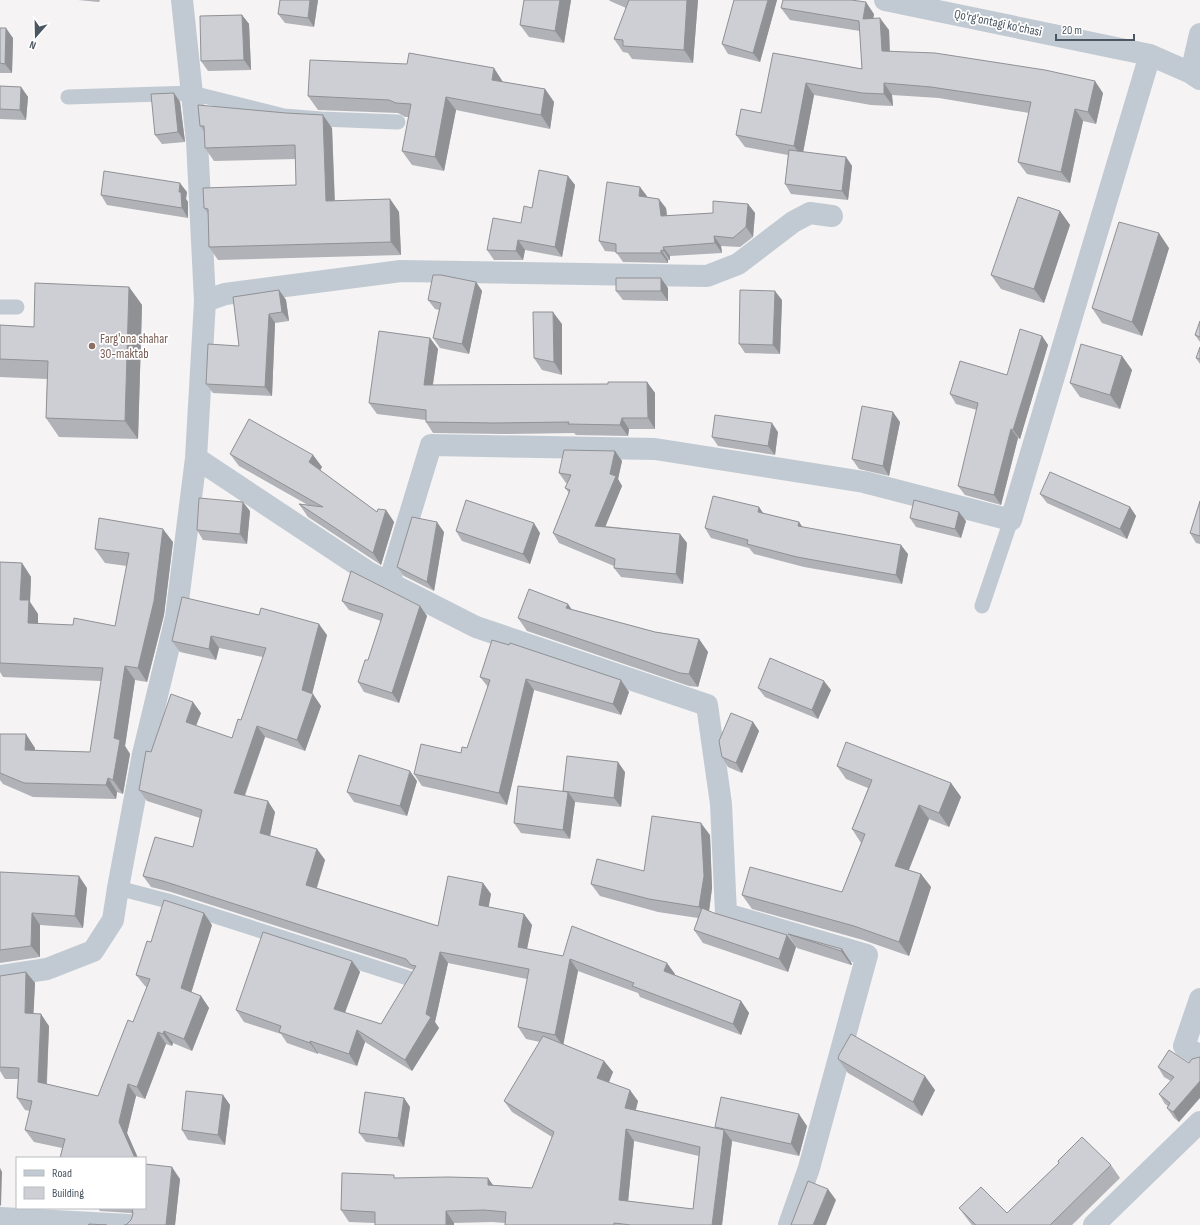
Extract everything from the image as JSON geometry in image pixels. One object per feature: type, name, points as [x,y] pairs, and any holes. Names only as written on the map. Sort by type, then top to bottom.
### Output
[{"type":"street","points":[[0,976],[47,969],[93,951],[113,920],[143,754],[176,617],[196,458],[205,301],[197,141],[182,0]]},
{"type":"street","name":"Qo'rg'ontagi ko'chasi","points":[[885,0],[1150,55],[1195,76]]},
{"type":"street","points":[[1195,76],[1200,34]]},
{"type":"street","points":[[389,583],[431,444],[655,449],[864,482],[1011,520],[1150,55]]},
{"type":"street","points":[[205,301],[225,294],[401,271],[707,276],[738,264],[793,222],[810,213],[832,216]]},
{"type":"street","points":[[196,458],[368,572],[476,627],[707,705],[721,804],[726,914],[867,955],[809,1168],[789,1225]]},
{"type":"street","points":[[1200,999],[1184,1046],[1200,1056]]},
{"type":"street","points":[[1094,1225],[1200,1122]]},
{"type":"street","points":[[0,1218],[129,1225]]},
{"type":"lane","points":[[68,97],[192,93],[284,116],[398,122]]},
{"type":"lane","points":[[0,306],[17,307]]},
{"type":"lane","points":[[982,606],[1011,520]]},
{"type":"lane","points":[[118,888],[168,901],[411,979]]},
{"type":"building","points":[[280,0],[310,0],[308,18],[278,14]]},
{"type":"building","points":[[524,0],[560,0],[555,31],[520,25]]},
{"type":"building","points":[[629,0],[687,0],[684,50],[623,46],[623,40],[614,39]]},
{"type":"building","points":[[734,0],[768,0],[753,53],[722,44]]},
{"type":"building","points":[[783,0],[851,0],[866,2],[863,19],[880,18],[882,51],[935,53],[1045,70],[1095,81],[1088,112],[1075,109],[1061,172],[1018,162],[1031,102],[931,87],[884,83],[884,94],[862,93],[806,83],[794,146],[736,135],[741,109],[761,113],[773,53],[862,69],[859,21],[781,8]]},
{"type":"building","points":[[242,15],[244,60],[201,61],[200,16]]},
{"type":"building","points":[[0,28],[6,28],[5,64],[0,63]]},
{"type":"building","points":[[409,53],[494,68],[492,80],[545,89],[541,115],[446,97],[435,157],[402,151],[411,104],[396,103],[389,100],[308,96],[310,60],[407,64]]},
{"type":"building","points":[[0,86],[21,87],[20,110],[0,109]]},
{"type":"building","points":[[174,93],[178,132],[155,135],[151,94]]},
{"type":"building","points":[[198,105],[323,115],[326,201],[390,199],[391,242],[209,247],[208,209],[204,208],[203,188],[296,185],[295,145],[205,148],[204,126],[200,126]]},
{"type":"building","points":[[789,150],[846,157],[842,191],[785,184]]},
{"type":"building","points":[[539,170],[568,176],[555,247],[518,240],[516,251],[487,250],[493,218],[521,223],[524,206],[532,208]]},
{"type":"building","points":[[104,171],[180,183],[179,192],[181,192],[182,208],[101,195]]},
{"type":"building","points":[[607,182],[640,187],[639,196],[659,199],[661,216],[713,213],[713,201],[748,204],[746,227],[733,238],[714,236],[715,243],[663,247],[664,251],[661,250],[661,253],[616,253],[616,244],[599,241]]},
{"type":"building","points":[[1018,197],[1060,211],[1034,289],[991,275]]},
{"type":"building","points":[[1119,222],[1159,233],[1132,322],[1092,308]]},
{"type":"building","points":[[433,275],[441,275],[476,282],[462,344],[433,338],[441,303],[428,300]]},
{"type":"building","points":[[616,278],[661,278],[661,291],[616,291]]},
{"type":"building","points":[[35,283],[129,287],[125,421],[46,418],[48,361],[0,359],[0,325],[34,327]]},
{"type":"building","points":[[279,290],[282,312],[269,314],[265,387],[206,384],[208,344],[239,346],[233,297]]},
{"type":"building","points":[[740,290],[775,291],[773,345],[739,344]]},
{"type":"building","points":[[533,312],[553,312],[554,362],[534,358]]},
{"type":"building","points":[[1200,321],[1200,337],[1195,335]]},
{"type":"building","points":[[1020,329],[1042,336],[1013,430],[1011,429],[994,495],[958,486],[978,403],[950,394],[960,361],[1007,375]]},
{"type":"building","points":[[379,331],[430,338],[424,385],[608,384],[608,382],[647,382],[648,418],[622,418],[620,425],[568,424],[569,422],[426,422],[426,410],[369,403]]},
{"type":"building","points":[[1081,344],[1122,356],[1110,395],[1070,383]]},
{"type":"building","points":[[1200,347],[1200,359],[1196,358]]},
{"type":"building","points":[[862,406],[893,412],[883,466],[852,459]]},
{"type":"building","points":[[715,415],[772,423],[768,446],[712,437]]},
{"type":"building","points":[[249,419],[313,455],[309,462],[377,512],[378,509],[386,510],[373,553],[299,504],[323,507],[230,454]]},
{"type":"building","points":[[564,450],[615,451],[610,474],[616,476],[595,526],[680,534],[676,574],[614,568],[615,559],[553,533],[570,490],[565,488],[571,475],[559,473]]},
{"type":"building","points":[[1050,472],[1130,507],[1120,529],[1040,494]]},
{"type":"building","points":[[713,496],[759,507],[758,512],[799,522],[798,526],[901,545],[896,575],[797,557],[747,544],[748,540],[705,528]]},
{"type":"building","points":[[199,498],[243,502],[240,534],[197,530]]},
{"type":"building","points":[[466,500],[534,523],[523,554],[456,531]]},
{"type":"building","points":[[914,500],[959,512],[955,529],[910,518]]},
{"type":"building","points":[[1200,501],[1200,536],[1190,533]]},
{"type":"building","points":[[412,517],[437,522],[427,582],[397,567]]},
{"type":"building","points":[[99,518],[163,529],[154,601],[138,668],[125,666],[114,738],[120,740],[113,780],[108,778],[106,785],[24,783],[0,773],[0,734],[26,734],[25,750],[90,752],[103,668],[0,663],[0,562],[22,563],[20,600],[29,600],[28,623],[73,625],[74,618],[115,626],[129,553],[95,549]]},
{"type":"building","points":[[351,571],[420,606],[392,693],[358,682],[365,660],[368,660],[383,614],[342,601]]},
{"type":"building","points":[[529,589],[568,604],[566,608],[655,632],[699,639],[689,674],[680,673],[518,618]]},
{"type":"building","points":[[182,597],[259,615],[261,608],[319,624],[302,690],[313,694],[297,740],[257,726],[234,793],[268,801],[260,833],[317,849],[306,885],[438,926],[448,876],[483,883],[479,905],[524,914],[518,947],[563,956],[572,926],[667,963],[664,971],[741,1001],[733,1024],[632,986],[634,983],[570,959],[555,1035],[518,1027],[529,969],[440,952],[426,1014],[431,1017],[405,1060],[357,1030],[349,1054],[279,1032],[281,1026],[236,1010],[263,932],[352,961],[334,1009],[381,1024],[416,966],[411,965],[406,959],[163,881],[143,876],[155,837],[193,847],[202,810],[139,790],[146,751],[151,752],[171,694],[193,702],[186,722],[232,738],[238,719],[241,720],[266,648],[211,636],[209,649],[172,641]]},
{"type":"building","points":[[492,640],[509,645],[510,643],[621,680],[613,704],[526,679],[499,793],[414,774],[421,744],[461,753],[462,747],[467,748],[490,680],[480,677]]},
{"type":"building","points":[[770,658],[824,681],[812,710],[758,688]]},
{"type":"building","points":[[731,713],[753,722],[736,763],[722,757],[719,741]]},
{"type":"building","points":[[846,742],[951,783],[939,813],[919,805],[895,866],[921,874],[899,942],[854,926],[742,895],[750,867],[842,892],[865,834],[852,829],[872,780],[837,766]]},
{"type":"building","points":[[359,755],[410,771],[400,806],[347,792]]},
{"type":"building","points":[[567,756],[618,762],[614,798],[563,791]]},
{"type":"building","points":[[518,786],[568,792],[563,830],[514,823]]},
{"type":"building","points":[[652,816],[701,823],[704,876],[699,907],[649,899],[591,884],[597,859],[644,871]]},
{"type":"building","points":[[0,872],[79,876],[75,916],[32,913],[31,946],[0,950]]},
{"type":"building","points":[[164,900],[204,913],[181,988],[201,996],[184,1039],[164,1031],[163,1034],[158,1032],[137,1087],[128,1084],[119,1122],[135,1157],[60,1157],[65,1139],[25,1130],[32,1101],[17,1098],[19,1068],[0,1067],[0,976],[26,972],[25,1013],[41,1014],[38,1082],[98,1096],[128,1020],[133,1022],[150,979],[136,975],[147,941],[151,942]]},
{"type":"building","points":[[702,908],[787,935],[779,959],[694,930]]},
{"type":"building","points":[[788,934],[842,949],[841,951]]},
{"type":"building","points":[[851,1034],[925,1076],[913,1102],[838,1059]]},
{"type":"building","points":[[543,1036],[604,1061],[597,1078],[630,1090],[625,1108],[724,1130],[712,1225],[631,1225],[614,1223],[614,1225],[505,1225],[506,1212],[484,1210],[446,1211],[446,1225],[375,1225],[375,1212],[341,1210],[342,1173],[394,1175],[394,1178],[488,1178],[488,1185],[532,1188],[554,1132],[504,1101]],"holes":[[[626,1129],[700,1147],[693,1209],[619,1200]]]},
{"type":"building","points":[[1169,1050],[1189,1063],[1192,1059],[1200,1057],[1200,1081],[1173,1112],[1167,1108],[1170,1103],[1159,1094],[1174,1077],[1158,1067]]},
{"type":"building","points":[[186,1091],[223,1095],[218,1135],[182,1130]]},
{"type":"building","points":[[365,1092],[404,1098],[398,1138],[359,1133]]},
{"type":"building","points":[[721,1097],[799,1114],[791,1144],[715,1127]]},
{"type":"building","points":[[1082,1137],[1111,1165],[1050,1225],[976,1225],[959,1208],[981,1187],[1007,1213],[1059,1163],[1058,1161]]},
{"type":"building","points":[[146,1164],[172,1167],[166,1225],[126,1225],[131,1220],[133,1214],[132,1209],[146,1209]]},
{"type":"building","points":[[808,1181],[828,1189],[813,1225],[791,1225]]},
{"type":"place","name":"Farg'ona shahar 30-maktab","points":[[92,346]]}]
